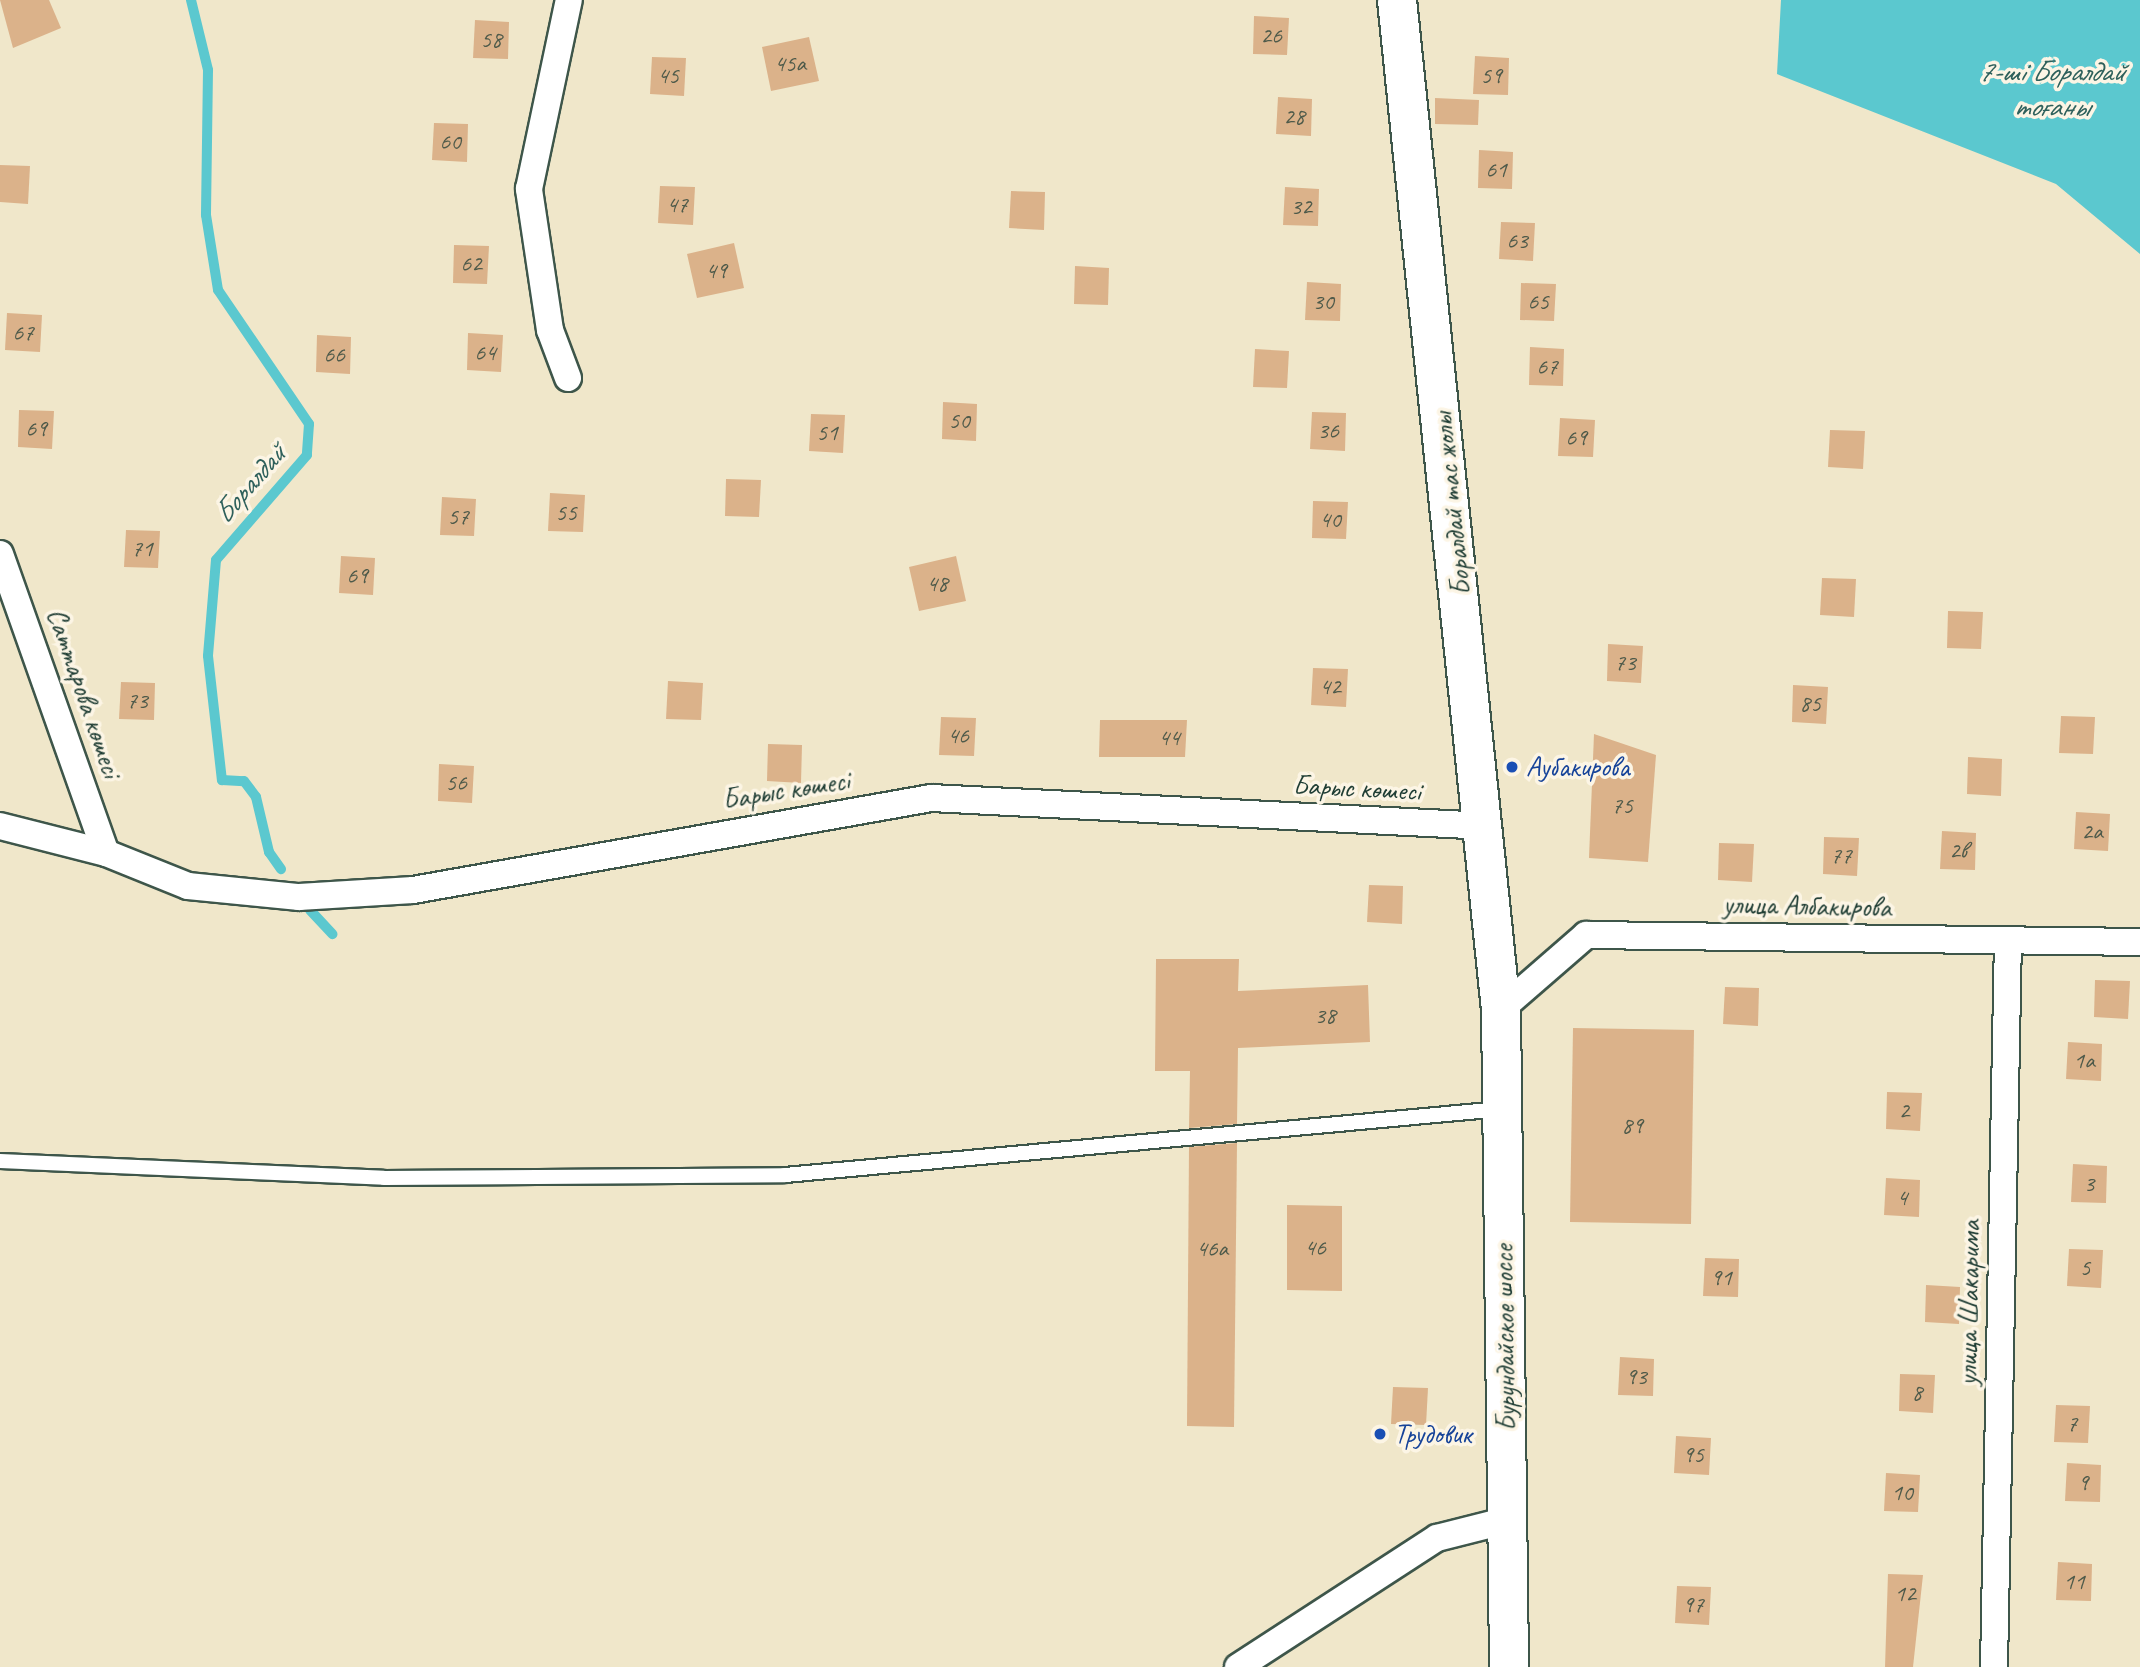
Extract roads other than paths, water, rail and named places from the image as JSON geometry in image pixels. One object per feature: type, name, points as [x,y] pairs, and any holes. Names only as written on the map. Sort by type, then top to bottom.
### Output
[{"type":"main road","name":"Боралдай тас жолы","points":[[1397,0],[1487,826],[1501,1009]]},
{"type":"main road","name":"Бурундайское шоссе","points":[[1501,1009],[1509,1667]]},
{"type":"street","points":[[568,378],[550,330],[529,189],[569,0]]},
{"type":"street","name":"Саттарова көшесі","points":[[0,554],[106,853]]},
{"type":"street","name":"Барыс көшесі","points":[[0,826],[106,853],[188,886],[299,897],[413,890],[932,798],[1487,826]]},
{"type":"street","name":"улица Албакирова","points":[[1501,1009],[1586,935],[2140,942]]},
{"type":"street","name":"улица Шакарима","points":[[1994,1667],[2008,940]]},
{"type":"street","points":[[1238,1667],[1437,1538],[1508,1520]]},
{"type":"lane","points":[[0,1161],[384,1178],[785,1175],[1502,1109]]},
{"type":"water","name":"7-ші Боралдай тоғаны","points":[[1781,0],[2140,0],[2140,254],[2056,184],[1777,74]]},
{"type":"waterway","name":"Боралдай","points":[[191,0],[208,70],[206,215],[218,290],[309,424],[307,455],[216,560],[208,656],[222,780],[244,781],[256,797],[269,852],[281,869]]},
{"type":"waterway","name":"Боралдай","points":[[310,910],[332,934]]},
{"type":"place","name":"Аубакирова","points":[[1512,767]]},
{"type":"place","name":"Трудовик","points":[[1380,1434]]}]
